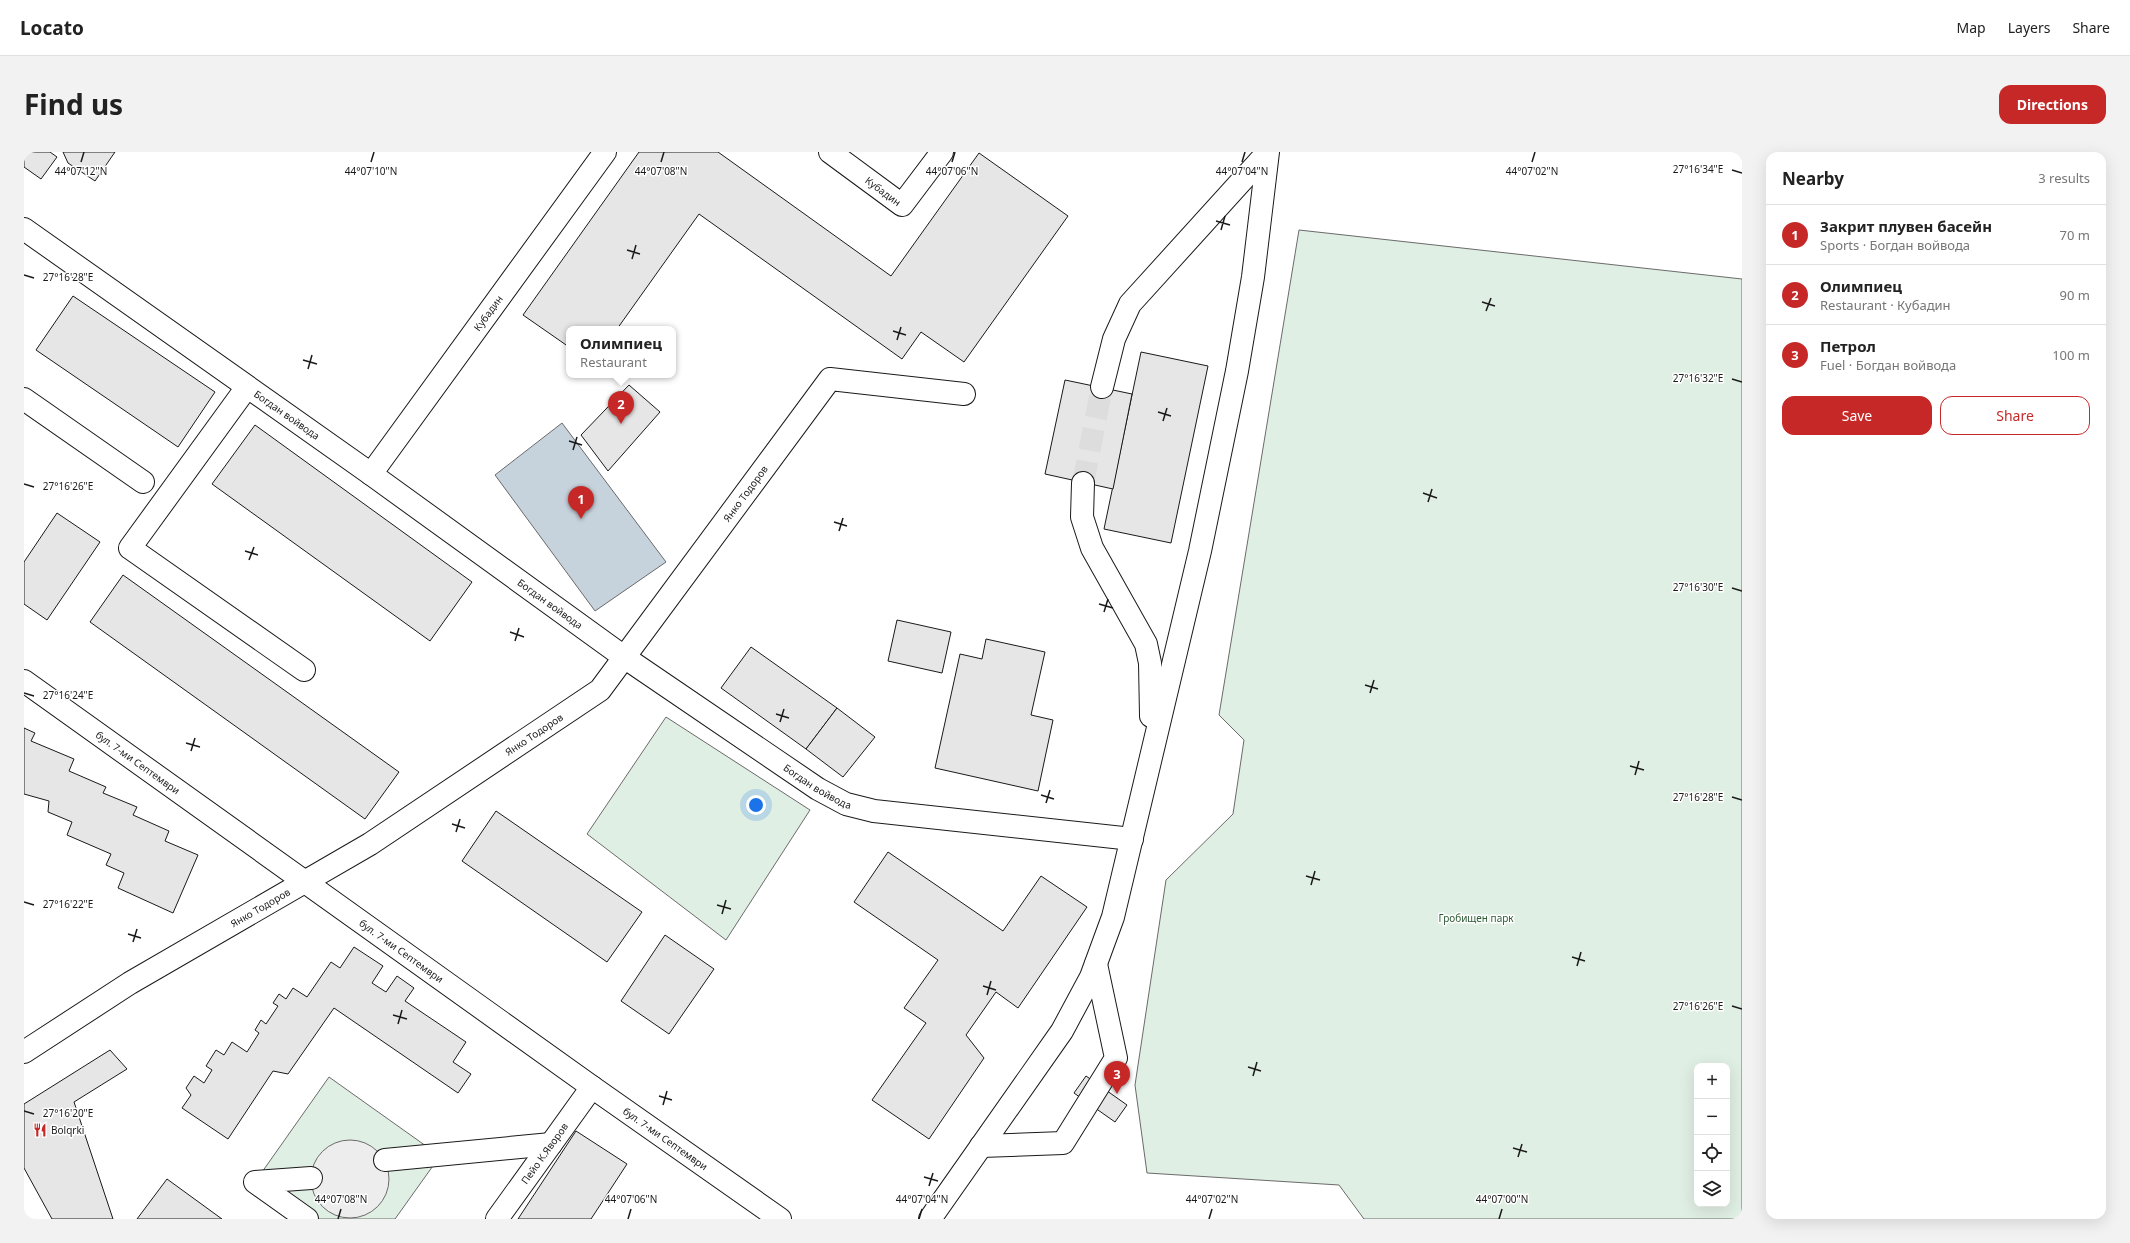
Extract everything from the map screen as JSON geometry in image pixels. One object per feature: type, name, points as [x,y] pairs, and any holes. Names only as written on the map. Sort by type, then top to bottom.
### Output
[{"type":"street","name":"Кубадин","points":[[371,474],[605,152]]},
{"type":"street","name":"Кубадин","points":[[830,152],[902,206],[942,152]]},
{"type":"street","points":[[1102,387],[1114,339],[1130,304],[1268,152]]},
{"type":"street","points":[[934,1216],[1062,1031],[1091,977],[1113,917],[1200,551],[1237,371],[1253,277],[1268,152]]},
{"type":"street","name":"Богдан войвода","points":[[24,229],[371,474],[624,657],[818,789],[846,804],[874,810],[1132,839]]},
{"type":"street","name":"Янко Тодоров","points":[[24,1052],[130,983],[370,844],[600,690],[830,379],[964,394]]},
{"type":"street","points":[[247,387],[130,548],[304,670]]},
{"type":"street","points":[[24,398],[143,482]]},
{"type":"street","points":[[1083,483],[1082,517],[1092,548],[1146,644],[1150,663],[1152,686],[1149,763]]},
{"type":"street","name":"бул. 7-ми Септември","points":[[24,680],[592,1087],[780,1219]]},
{"type":"street","points":[[981,1146],[1063,1144],[1116,1058],[1096,964]]},
{"type":"street","name":"Пейо К.Яворов","points":[[497,1219],[592,1087]]},
{"type":"street","points":[[385,1160],[551,1144]]},
{"type":"street","points":[[307,1219],[255,1182],[311,1178]]},
{"type":"green space","name":"Гробищен парк","points":[[1299,230],[1742,279],[1742,1219],[1364,1219],[1339,1185],[1147,1173],[1135,1085],[1166,880],[1233,814],[1244,740],[1219,715]]},
{"type":"green space","points":[[666,717],[810,810],[726,940],[587,834]]},
{"type":"green space","points":[[329,1077],[440,1156],[395,1219],[307,1219],[255,1182]]},
{"type":"shaded area","points":[[562,423],[666,562],[595,611],[495,475]]},
{"type":"shaded area","points":[[342,1140],[358,1140],[372,1146],[383,1157],[389,1171],[389,1187],[383,1201],[372,1212],[358,1218],[342,1218],[328,1212],[317,1201],[311,1187],[311,1171],[317,1157],[328,1146]]},
{"type":"building","points":[[24,152],[50,152],[57,157],[41,179],[24,167]]},
{"type":"building","points":[[63,152],[115,152],[95,181],[68,163]]},
{"type":"building","points":[[639,152],[718,152],[891,276],[979,153],[1068,216],[964,362],[921,332],[902,359],[699,214],[619,326],[566,326],[566,345],[523,315]]},
{"type":"building","points":[[73,296],[215,392],[178,447],[36,350]]},
{"type":"building","points":[[1141,352],[1208,366],[1171,543],[1104,529]]},
{"type":"building","points":[[1065,380],[1132,394],[1113,489],[1045,474]]},
{"type":"building","points":[[629,385],[660,412],[608,471],[581,435]]},
{"type":"building","points":[[255,425],[472,582],[430,641],[212,484]]},
{"type":"building","points":[[57,513],[100,542],[47,620],[24,604],[24,562]]},
{"type":"building","points":[[123,575],[399,772],[365,819],[90,622]]},
{"type":"building","points":[[897,620],[951,632],[942,673],[888,661]]},
{"type":"building","points":[[986,639],[1045,652],[1031,715],[1053,720],[1038,791],[935,768],[960,654],[982,659]]},
{"type":"building","points":[[751,647],[837,708],[806,749],[721,688]]},
{"type":"building","points":[[837,708],[875,737],[843,777],[806,749]]},
{"type":"building","points":[[24,728],[35,733],[31,741],[74,759],[69,771],[106,787],[103,793],[137,807],[133,815],[169,831],[165,841],[198,855],[173,913],[118,888],[124,873],[106,865],[111,854],[67,835],[72,822],[48,812],[49,801],[24,794]]},
{"type":"building","points":[[496,811],[642,912],[607,962],[462,861]]},
{"type":"building","points":[[888,852],[1003,931],[1041,876],[1087,907],[1018,1008],[996,992],[966,1035],[984,1058],[929,1139],[872,1100],[926,1023],[904,1008],[938,960],[854,902]]},
{"type":"building","points":[[665,935],[714,969],[669,1034],[621,1001]]},
{"type":"building","points":[[354,947],[383,966],[372,983],[386,992],[397,976],[414,988],[405,1001],[466,1042],[453,1062],[471,1074],[458,1093],[334,1008],[288,1074],[273,1071],[228,1139],[182,1108],[191,1095],[186,1088],[194,1076],[204,1083],[212,1070],[206,1066],[216,1050],[224,1055],[232,1042],[247,1052],[259,1033],[255,1030],[261,1020],[266,1024],[278,1006],[273,1003],[279,994],[286,999],[293,988],[307,997],[331,962],[340,968]]},
{"type":"building","points":[[110,1050],[127,1069],[74,1102],[113,1219],[52,1219],[24,1168],[24,1104]]},
{"type":"building","points":[[1086,1076],[1127,1105],[1115,1122],[1074,1093]]},
{"type":"building","points":[[576,1131],[627,1164],[591,1219],[518,1219]]},
{"type":"building","points":[[167,1179],[222,1219],[137,1219]]},
{"type":"tunnel","points":[[1083,483],[1102,387]]},
{"type":"place","name":"Олимпиец","points":[[621,424]]},
{"type":"place","name":"Закрит плувен басейн","points":[[581,519]]},
{"type":"place","name":"Петрол","points":[[1117,1094]]},
{"type":"place","name":"Bolqrki","points":[[40,1130]]}]
